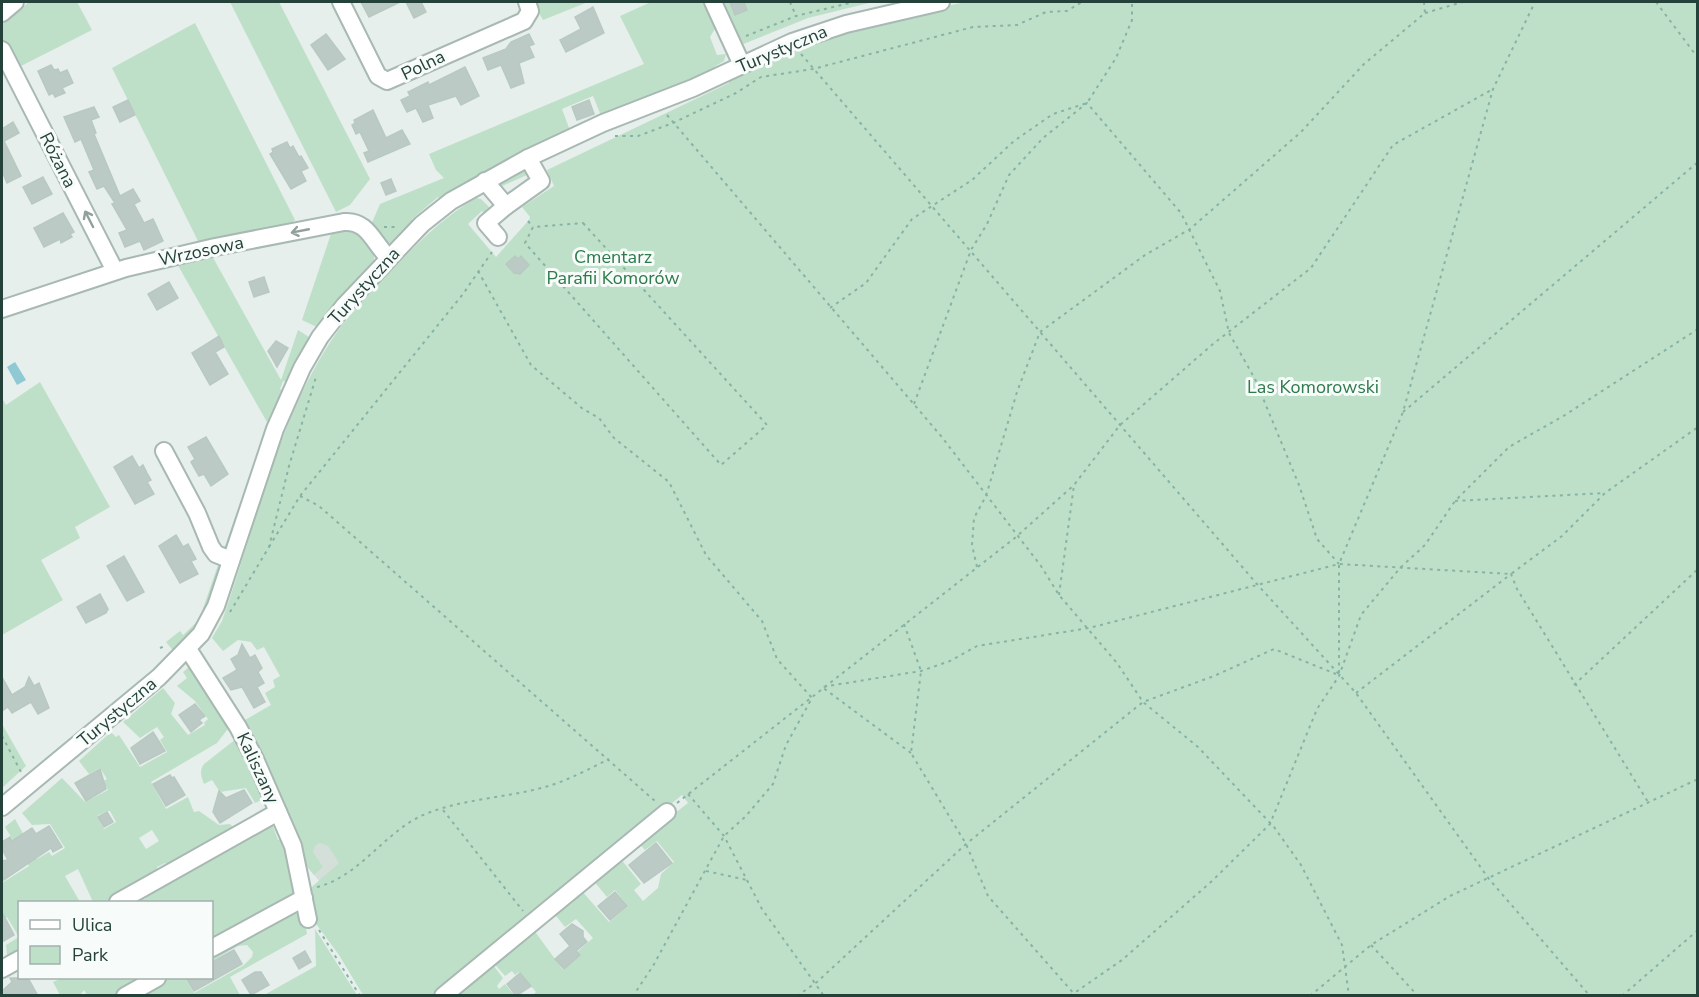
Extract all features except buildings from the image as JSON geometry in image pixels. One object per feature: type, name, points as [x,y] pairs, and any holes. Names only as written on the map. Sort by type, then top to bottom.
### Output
[{"type":"street","points":[[2,13],[15,2]]},
{"type":"street","name":"Polna","points":[[341,2],[378,76],[387,81],[524,21],[530,14],[527,2]]},
{"type":"street","points":[[713,2],[742,65]]},
{"type":"street","name":"Turystyczna","points":[[2,807],[144,690],[189,649],[214,611],[279,419],[302,368],[336,316],[389,258],[440,209],[528,158],[792,42],[846,24],[941,2]]},
{"type":"street","name":"Różana","points":[[2,50],[115,271]]},
{"type":"street","points":[[495,244],[486,223],[541,181],[528,158]]},
{"type":"street","points":[[485,181],[506,206]]},
{"type":"street","name":"Wrzosowa","points":[[2,309],[115,271],[215,247],[344,222],[363,226]]},
{"type":"street","points":[[363,226],[389,258]]},
{"type":"street","points":[[164,451],[200,519],[211,547],[216,554],[231,560]]},
{"type":"street","name":"Kaliszany","points":[[189,649],[247,742],[293,846],[308,919]]},
{"type":"street","points":[[122,901],[278,812]]},
{"type":"street","points":[[443,996],[531,921],[667,812]]},
{"type":"street","points":[[213,947],[303,894]]},
{"type":"street","points":[[2,969],[18,959]]},
{"type":"street","points":[[125,996],[155,979]]},
{"type":"path","points":[[790,2],[796,16]]},
{"type":"path","points":[[742,38],[796,16],[854,2]]},
{"type":"path","points":[[612,135],[638,136],[673,123],[736,93],[761,76],[813,69],[973,27],[1017,25],[1046,12],[1067,11],[1082,2]]},
{"type":"path","points":[[914,404],[971,250],[987,224],[1009,175],[1043,138],[1087,103],[1116,58],[1132,20],[1132,2]]},
{"type":"path","points":[[1424,2],[1425,13]]},
{"type":"path","points":[[977,567],[972,545],[974,518],[986,496],[1017,392],[1040,332],[1145,255],[1190,229],[1301,132],[1364,64],[1425,13],[1463,2]]},
{"type":"path","points":[[1339,676],[1340,564],[1403,412],[1493,89],[1535,2]]},
{"type":"path","points":[[1656,2],[1698,58]]},
{"type":"path","points":[[792,42],[1256,583],[1356,693],[1489,879],[1590,996]]},
{"type":"path","points":[[633,996],[653,966],[724,836],[746,816],[773,784],[786,745],[813,698],[822,687],[1016,537],[1074,485],[1120,425],[1229,333],[1311,268],[1393,145],[1493,89]]},
{"type":"path","points":[[830,308],[866,283],[912,219],[972,180],[1014,141],[1053,114],[1087,103]]},
{"type":"path","points":[[1087,103],[1181,213],[1190,229],[1220,291],[1229,333],[1255,379],[1317,538],[1340,564]]},
{"type":"path","points":[[665,112],[914,404],[1041,566],[1059,595],[1117,663],[1143,702],[1198,747],[1270,824],[1301,865],[1342,945],[1347,966],[1349,996]]},
{"type":"path","points":[[1403,412],[1698,162]]},
{"type":"path","points":[[528,221],[533,227]]},
{"type":"path","points":[[583,223],[767,425],[721,465],[525,243],[533,227],[583,223]]},
{"type":"path","points":[[363,226],[407,224]]},
{"type":"path","points":[[227,617],[300,496],[463,294],[495,244]]},
{"type":"path","points":[[478,271],[531,366],[583,409],[599,418],[614,438],[669,482],[706,555],[762,621],[777,659],[813,698]]},
{"type":"path","points":[[1070,996],[1122,960],[1212,881],[1270,824],[1317,709],[1339,676],[1361,615],[1400,568],[1425,545],[1455,501],[1509,447],[1585,403],[1698,329]]},
{"type":"path","points":[[269,547],[289,466],[317,371]]},
{"type":"path","points":[[1356,693],[1562,536],[1605,493],[1698,427]]},
{"type":"path","points":[[1059,595],[1074,485]]},
{"type":"path","points":[[1455,501],[1605,493]]},
{"type":"path","points":[[300,496],[319,506],[667,812],[813,698]]},
{"type":"path","points":[[822,687],[921,671],[950,661],[977,646],[1089,628],[1256,583],[1340,564],[1511,574]]},
{"type":"path","points":[[1574,685],[1698,569]]},
{"type":"path","points":[[1511,574],[1517,590],[1574,685],[1648,802]]},
{"type":"path","points":[[904,624],[921,671],[911,753]]},
{"type":"path","points":[[160,648],[165,646]]},
{"type":"path","points":[[797,996],[817,982],[966,844],[1143,702],[1214,676],[1274,649],[1339,676]]},
{"type":"path","points":[[822,687],[911,753],[966,844],[988,896],[1075,994]]},
{"type":"path","points":[[2,736],[29,784]]},
{"type":"path","points":[[303,894],[329,884],[420,817],[512,792],[545,787],[609,759]]},
{"type":"path","points":[[1310,996],[1371,945],[1450,896],[1698,779]]},
{"type":"path","points":[[688,794],[724,836],[762,909],[817,982],[824,996]]},
{"type":"path","points":[[443,810],[531,921]]},
{"type":"path","points":[[706,871],[747,880]]},
{"type":"path","points":[[308,919],[315,925],[360,996]]},
{"type":"path","points":[[1622,996],[1698,930]]},
{"type":"path","points":[[1371,945],[1418,996]]},
{"type":"shaded area","points":[[321,825],[352,851],[320,882],[301,859]]},
{"type":"green space","points":[[29,2],[77,2],[92,30],[17,68],[2,41],[2,24]]},
{"type":"green space","points":[[230,2],[279,2],[370,179],[350,205],[336,212]]},
{"type":"green space","points":[[533,2],[588,2],[543,20]]},
{"type":"green space","points":[[651,2],[704,2],[716,27],[710,37],[717,55],[726,54],[724,61],[714,67],[716,71],[651,100],[650,95],[639,99],[641,105],[602,118],[593,96],[562,109],[569,128],[596,117],[598,120],[442,201],[438,197],[412,219],[415,223],[392,243],[384,243],[371,225],[380,204],[444,178],[436,170],[429,154],[644,64],[620,16]]},
{"type":"green space","points":[[721,2],[873,2],[808,18],[741,45]]},
{"type":"green space","name":"Las Komorowski","points":[[966,2],[1697,2],[1697,995],[532,996],[536,992],[519,972],[515,975],[512,971],[505,976],[491,960],[529,930],[536,933],[563,970],[580,955],[577,952],[593,938],[576,919],[565,927],[552,911],[581,890],[609,922],[628,906],[615,890],[607,897],[592,879],[620,858],[641,884],[634,890],[643,901],[658,888],[661,874],[674,862],[657,841],[645,850],[638,842],[688,803],[682,795],[436,995],[363,995],[339,955],[311,917],[306,892],[339,863],[328,846],[320,843],[315,846],[313,852],[323,867],[314,875],[301,859],[245,720],[271,705],[265,693],[275,687],[273,680],[280,676],[264,647],[257,650],[251,642],[238,640],[223,651],[212,638],[222,621],[268,478],[295,407],[331,341],[359,305],[410,251],[441,223],[476,198],[481,199],[492,210],[486,215],[482,211],[468,224],[496,257],[529,220],[530,217],[522,207],[554,186],[547,170],[729,83],[728,78],[785,53],[844,32]]},
{"type":"green space","points":[[195,23],[295,220],[290,225],[201,247],[112,68]]},
{"type":"green space","points":[[522,169],[528,170],[529,174],[498,188],[498,182]]},
{"type":"green space","points":[[347,226],[370,245],[374,263],[319,328],[302,320],[333,228]]},
{"type":"green space","points":[[211,254],[281,380],[298,330],[312,339],[289,383],[283,381],[280,389],[285,392],[261,452],[258,451],[267,422],[176,262]]},
{"type":"green space","points":[[40,382],[110,507],[75,527],[80,538],[41,560],[63,600],[2,635],[2,398],[6,405]]},
{"type":"green space","points":[[253,466],[256,467],[229,547],[218,549],[225,546]]},
{"type":"green space","points":[[218,565],[222,570],[207,612],[176,654],[166,642],[180,631],[183,635],[199,620]]},
{"type":"green space","points":[[194,663],[230,726],[217,743],[151,782],[166,809],[188,797],[194,812],[199,811],[219,825],[230,824],[236,830],[171,867],[165,863],[157,867],[156,875],[110,901],[93,901],[78,869],[65,876],[79,901],[18,901],[18,935],[7,917],[2,920],[2,883],[29,866],[5,827],[15,819],[37,859],[49,852],[52,856],[65,848],[50,824],[32,825],[22,813],[62,778],[85,802],[108,790],[103,781],[107,779],[100,768],[89,774],[79,761],[111,732],[116,737],[119,735],[140,767],[167,752],[160,740],[164,737],[157,727],[140,738],[123,722],[163,688],[175,703],[171,714],[188,735],[205,725],[208,719],[194,700],[177,686],[187,678],[183,672]],"holes":[[[110,811],[116,822],[104,829],[97,816]],[[152,830],[159,841],[146,849],[139,838]]]},
{"type":"green space","points":[[2,724],[26,766],[2,788]]},
{"type":"green space","points":[[236,739],[262,800],[255,803],[246,788],[220,792],[212,780],[204,784],[202,778],[201,771],[204,764]]},
{"type":"green space","points":[[271,821],[278,840],[285,837],[300,895],[213,943],[213,901],[130,901],[145,899],[149,891]]},
{"type":"green space","points":[[301,902],[307,934],[230,977],[240,995],[144,996],[142,992],[166,979],[186,979],[194,993],[244,965],[252,957],[253,952],[247,945],[238,946],[213,960],[213,952]]},
{"type":"green space","points":[[315,929],[357,995],[264,995],[316,966]]},
{"type":"green space","points":[[18,938],[18,952],[7,955],[6,945]]},
{"type":"green space","points":[[490,961],[503,978],[497,986],[499,989],[505,984],[514,995],[451,996]]},
{"type":"green space","points":[[60,979],[141,979],[113,995],[87,995],[84,990],[80,995],[60,995],[53,982]]},
{"type":"water","points":[[15,362],[26,380],[17,385],[7,367]]},
{"type":"park label","name":"Cmentarz Parafii Komorów","points":[[613,267]]}]
